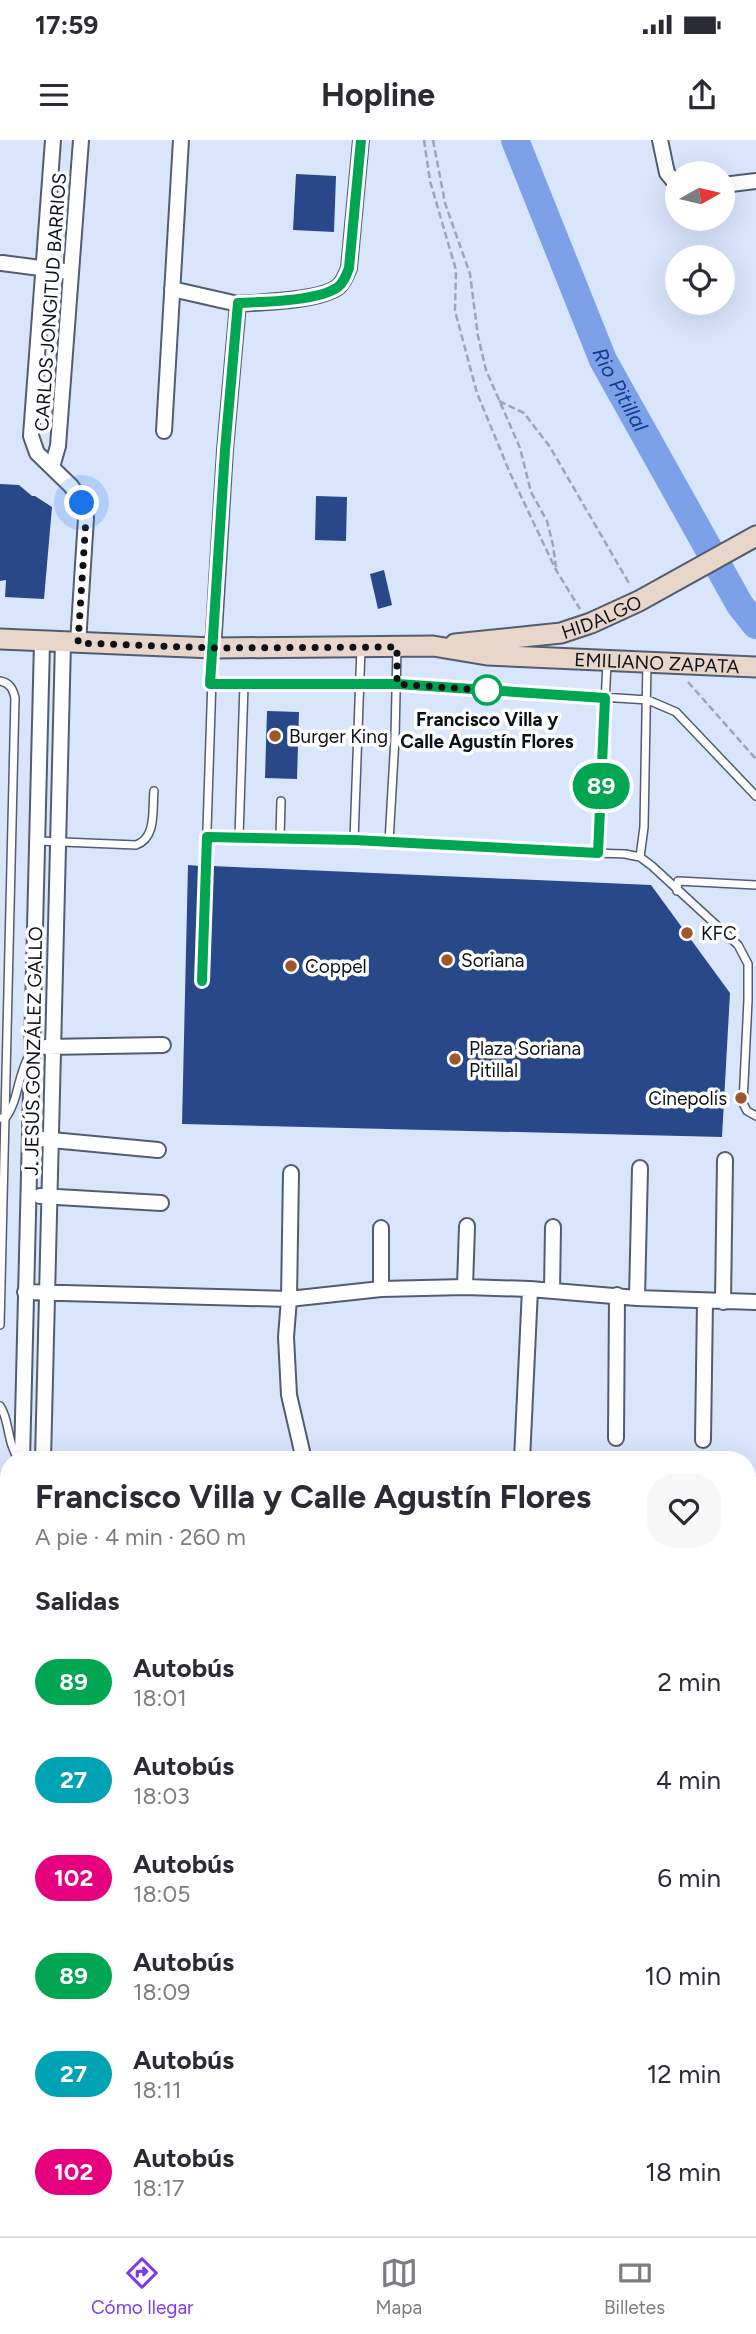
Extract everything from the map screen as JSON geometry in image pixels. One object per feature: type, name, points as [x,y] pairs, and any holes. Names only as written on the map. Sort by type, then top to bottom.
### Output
[{"type":"street","name":"CARLOS JONGITUD BARRIOS","points":[[52,140],[31,436],[37,453],[71,485],[82,503],[86,518],[71,643]]},
{"type":"street","name":"CARLOS JONGITUD BARRIOS","points":[[52,467],[58,446],[81,140]]},
{"type":"street","points":[[164,431],[181,140]]},
{"type":"street","points":[[172,289],[238,303],[296,299],[340,286],[349,268],[361,140]]},
{"type":"street","points":[[660,140],[665,164]]},
{"type":"street","points":[[735,184],[756,181]]},
{"type":"street","points":[[2,263],[71,272]]},
{"type":"street","points":[[213,648],[225,450],[238,303]]},
{"type":"street","name":"HIDALGO","points":[[433,646],[561,633],[591,623],[661,589],[753,538]]},
{"type":"street","points":[[0,639],[213,648],[433,646]]},
{"type":"street","name":"J. JESÚS GONZÁLEZ GALLO","points":[[20,1451],[30,1196],[42,642]]},
{"type":"street","name":"J. JESÚS GONZÁLEZ GALLO","points":[[43,1451],[57,841],[71,643]]},
{"type":"street","name":"EMILIANO ZAPATA","points":[[433,646],[487,655],[756,667]]},
{"type":"street","points":[[33,1049],[53,1046],[163,1045]]},
{"type":"street","points":[[31,1138],[158,1150]]},
{"type":"street","points":[[723,1302],[725,1160]]},
{"type":"street","points":[[637,1298],[639,1168]]},
{"type":"street","points":[[291,1173],[286,1337],[289,1395],[302,1451]]},
{"type":"street","points":[[30,1196],[161,1203]]},
{"type":"street","points":[[466,1287],[467,1226]]},
{"type":"street","points":[[552,1290],[553,1227]]},
{"type":"street","points":[[381,1228],[382,1289]]},
{"type":"street","points":[[25,1292],[289,1299],[382,1289],[466,1287],[552,1290],[637,1298],[756,1302]]},
{"type":"street","points":[[522,1451],[530,1289]]},
{"type":"street","points":[[616,1438],[617,1296]]},
{"type":"street","points":[[703,1440],[705,1301]]},
{"type":"lane","points":[[354,840],[361,647]]},
{"type":"lane","points":[[389,842],[397,647]]},
{"type":"lane","points":[[202,981],[213,648]]},
{"type":"lane","points":[[598,853],[607,660]]},
{"type":"lane","points":[[640,857],[644,827],[648,662]]},
{"type":"lane","points":[[0,681],[9,684],[15,698],[0,1325]]},
{"type":"lane","points":[[210,684],[397,684],[648,701],[676,712],[756,796]]},
{"type":"lane","points":[[239,837],[244,685]]},
{"type":"lane","points":[[38,841],[136,845],[144,842],[150,835],[154,791]]},
{"type":"lane","points":[[280,838],[281,801]]},
{"type":"lane","points":[[207,837],[354,840],[640,857],[738,945],[748,964],[743,1103],[747,1111],[756,1116]]},
{"type":"lane","points":[[0,845],[12,845]]},
{"type":"lane","points":[[677,891],[678,881],[756,885]]},
{"type":"lane","points":[[3,1119],[12,1110],[19,1077],[33,1049]]},
{"type":"lane","points":[[0,1406],[4,1411],[15,1451]]},
{"type":"path","points":[[424,140],[430,181],[456,270],[455,311],[477,393],[510,473],[556,570],[591,623]]},
{"type":"path","points":[[433,140],[445,203],[470,274],[478,336],[486,370],[520,448],[531,492],[547,522],[554,545],[556,570]]},
{"type":"path","points":[[499,401],[524,413],[551,447],[639,600]]},
{"type":"path","points":[[673,663],[756,759]]},
{"type":"building","points":[[296,174],[336,176],[334,232],[293,230]]},
{"type":"building","points":[[0,484],[19,485],[52,507],[44,599],[5,597],[6,580],[0,581]]},
{"type":"building","points":[[316,496],[347,497],[346,541],[315,540]]},
{"type":"building","points":[[384,570],[392,605],[378,609],[370,574]]},
{"type":"building","points":[[267,711],[299,712],[297,779],[265,778]]},
{"type":"building","name":"Plaza Soriana Pitillal","points":[[188,865],[200,866],[196,981],[201,987],[208,981],[212,866],[651,885],[730,993],[722,1137],[182,1124]]},
{"type":"waterway","name":"Rio Pitillal","points":[[515,140],[603,360],[740,605],[756,625]]},
{"type":"bus line","name":"89","points":[[202,981],[207,837],[354,840],[598,853],[605,698],[397,684],[210,684],[225,450],[238,303],[296,299],[340,286],[349,268],[361,140]]},
{"type":"place","name":"Francisco Villa y Calle Agustín Flores","points":[[487,690]]},
{"type":"place","name":"Burger King","points":[[275,736]]},
{"type":"place","name":"KFC","points":[[687,933]]},
{"type":"place","name":"Soriana","points":[[447,960]]},
{"type":"place","name":"Coppel","points":[[291,966]]},
{"type":"place","name":"Plaza Soriana Pitillal","points":[[455,1059]]},
{"type":"place","name":"Cinepolis","points":[[741,1098]]},
{"type":"route","points":[[82,503],[86,518],[78,643],[213,648],[397,647],[397,684],[495,691],[487,690]]}]
